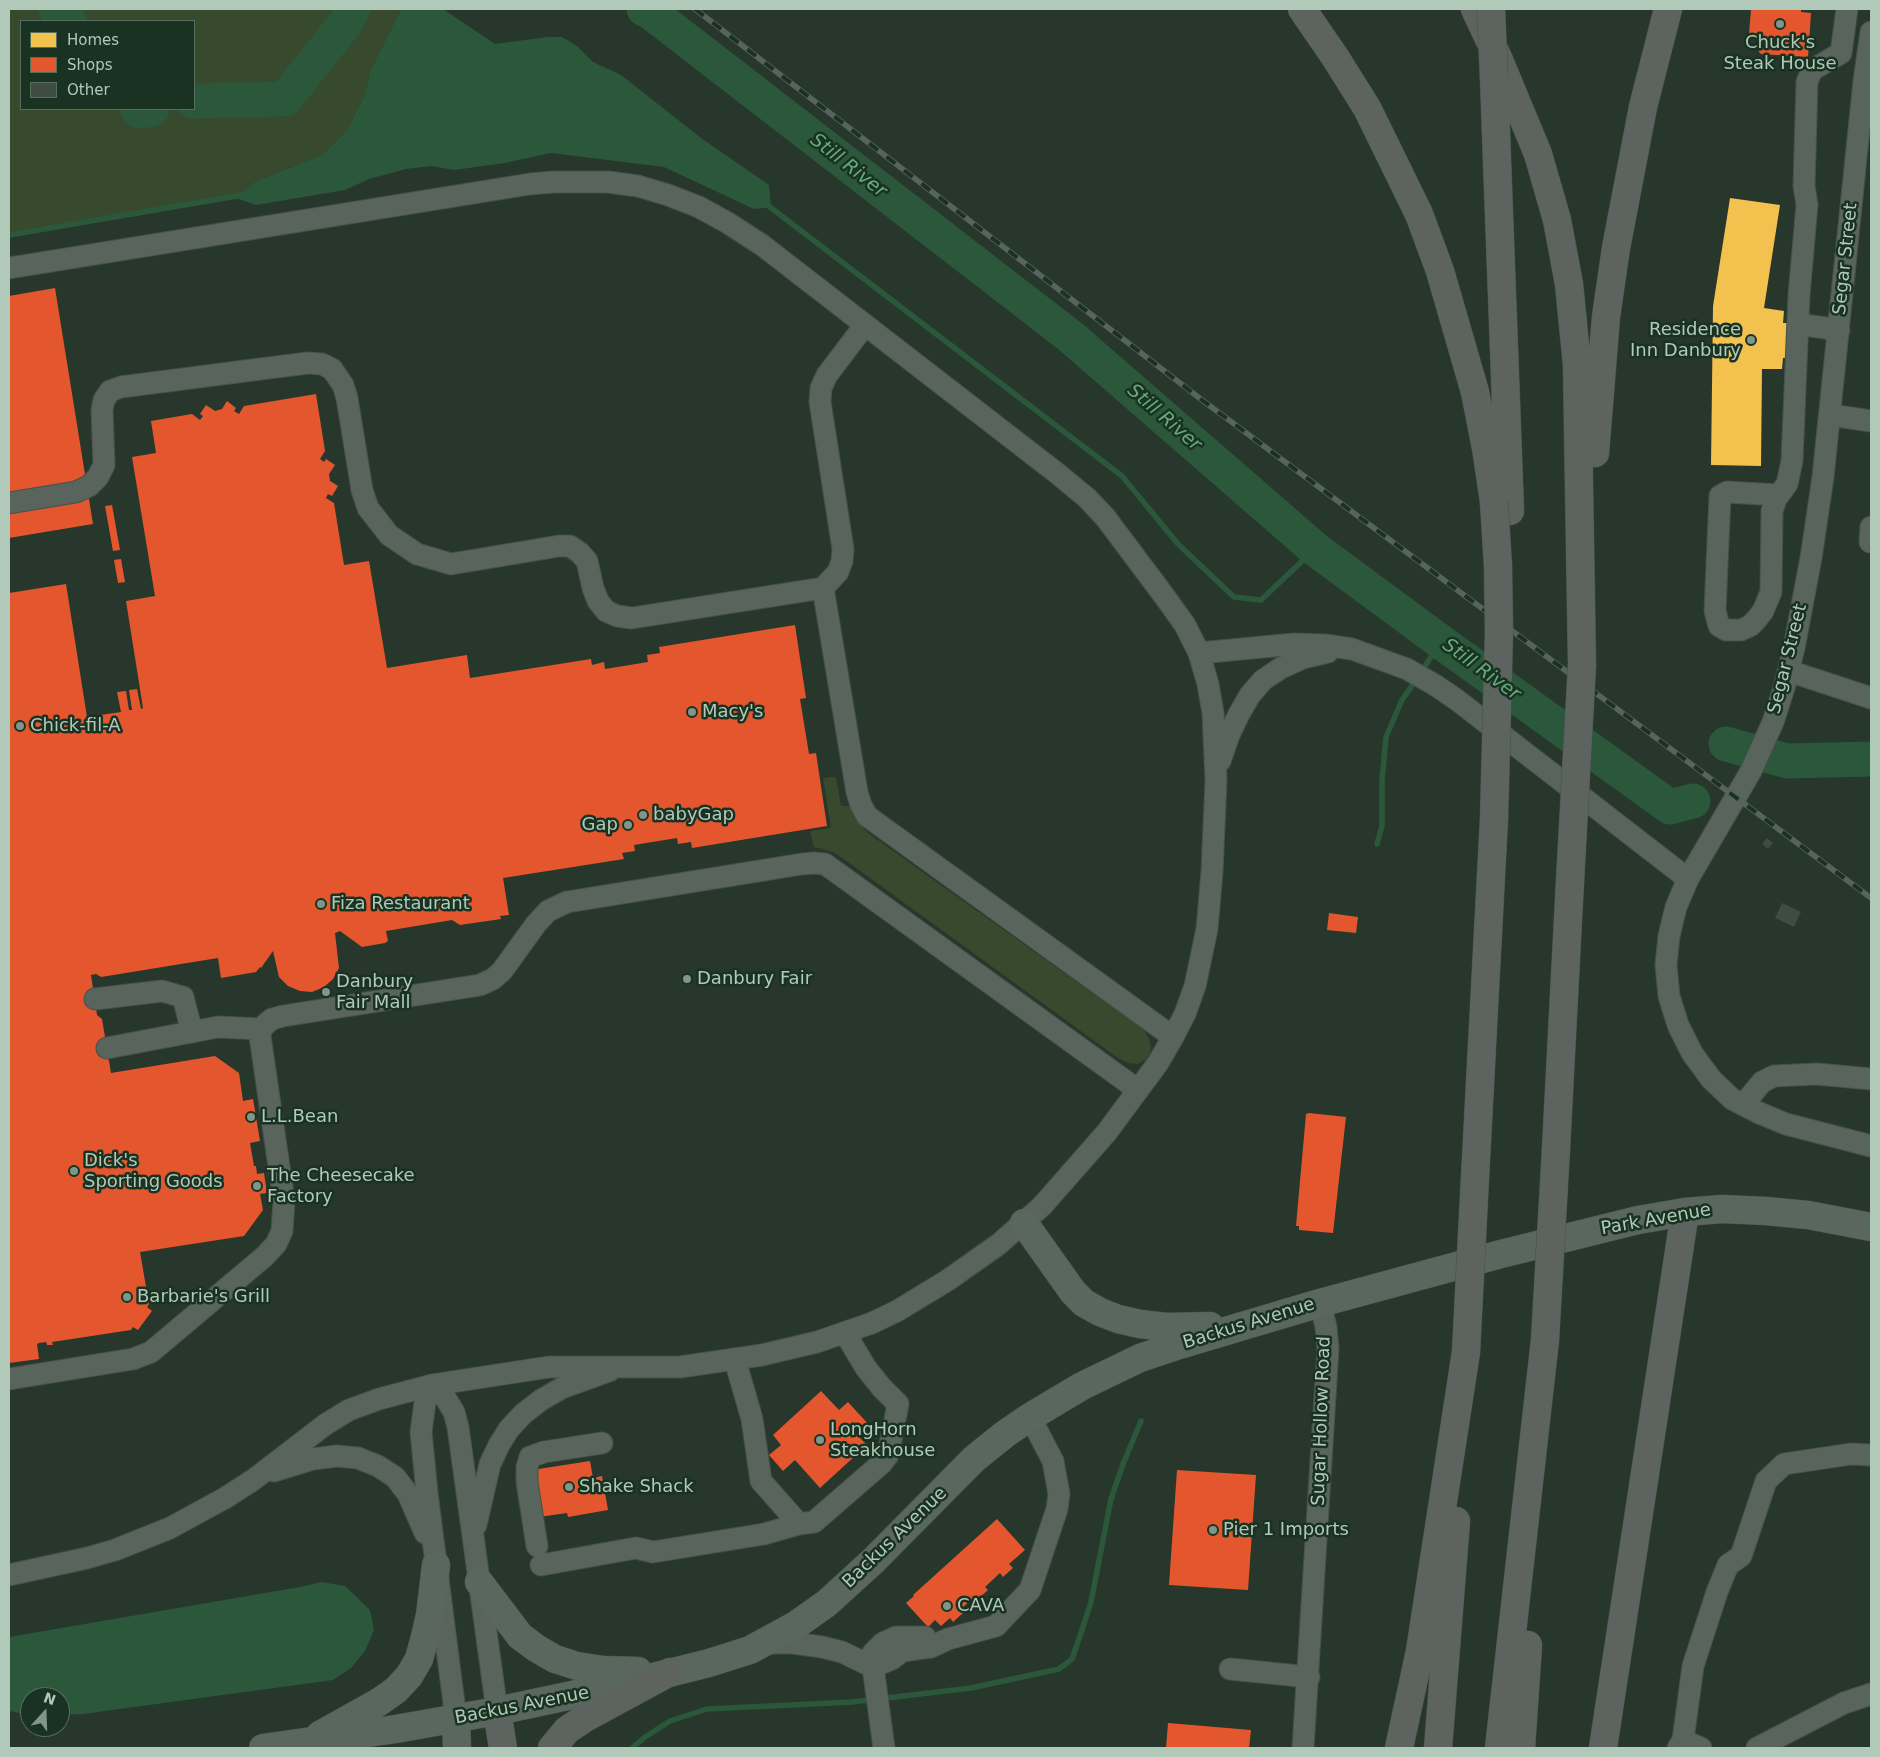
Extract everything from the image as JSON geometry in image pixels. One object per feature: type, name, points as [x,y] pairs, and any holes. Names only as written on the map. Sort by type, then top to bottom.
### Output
[{"type":"highway","points":[[1302,9],[1336,57],[1367,108],[1394,160],[1422,222],[1440,271],[1475,392],[1486,448],[1502,507]]},
{"type":"highway","points":[[1475,9],[1499,60],[1538,154],[1548,186],[1564,253],[1573,313],[1577,365],[1584,550],[1582,665],[1521,1748]]},
{"type":"highway","points":[[1438,1748],[1452,1593],[1494,819],[1499,632],[1498,566],[1502,507],[1494,79],[1490,9]]},
{"type":"highway","points":[[1584,550],[1610,287],[1643,107],[1668,9]]},
{"type":"highway","points":[[1603,1748],[1685,1212]]},
{"type":"highway","points":[[1499,1748],[1545,1340]]},
{"type":"highway","points":[[1399,1748],[1420,1651],[1466,1352]]},
{"type":"highway","points":[[552,1748],[567,1730],[585,1718],[670,1672]]},
{"type":"highway","points":[[497,1711],[503,1748]]},
{"type":"main road","name":"Park Avenue","points":[[1501,1254],[1638,1220],[1685,1212],[1722,1210],[1766,1211],[1808,1215],[1871,1227]]},
{"type":"main road","points":[[1024,1223],[1073,1292],[1084,1303],[1100,1312],[1118,1320],[1167,1327],[1241,1325]]},
{"type":"main road","name":"Backus Avenue","points":[[263,1748],[316,1745],[497,1711],[629,1683],[750,1650],[796,1625],[849,1584],[974,1459],[1005,1434],[1030,1416],[1082,1386],[1140,1358],[1241,1325],[1501,1254]]},
{"type":"main road","points":[[316,1745],[396,1690],[409,1676],[419,1659],[425,1637],[436,1565]]},
{"type":"main road","points":[[479,1582],[520,1636],[555,1659],[577,1666],[603,1670],[670,1672]]},
{"type":"main road","points":[[456,1719],[457,1748]]},
{"type":"street","points":[[1778,495],[1727,492],[1720,496],[1715,611],[1719,626],[1726,630],[1741,630],[1750,626],[1769,600],[1772,583],[1772,511],[1778,495],[1787,484],[1792,461],[1799,295],[1807,204],[1804,186],[1807,82],[1812,70],[1841,53],[1847,9]]},
{"type":"street","name":"Segar Street","points":[[1871,32],[1864,81],[1823,477],[1811,558],[1788,671],[1773,722],[1751,771],[1688,879],[1676,907],[1669,936],[1666,965],[1669,996],[1678,1026],[1692,1053],[1711,1078],[1732,1098],[1757,1112],[1786,1124],[1871,1146]]},
{"type":"street","points":[[9,268],[530,184],[608,182],[638,186],[668,194],[699,207],[728,222],[762,245],[1058,474],[1105,516],[1166,597],[1184,625],[1198,654],[1208,684],[1213,713],[1216,781],[1212,872],[1207,929],[1194,986],[1173,1037],[1138,1090],[1090,1153],[1042,1206],[1024,1223],[975,1262],[924,1296],[897,1311],[845,1333],[791,1349],[735,1360],[680,1367],[549,1367],[432,1385],[379,1399],[349,1410],[303,1440],[253,1480],[195,1515],[142,1540],[87,1558],[9,1575]]},
{"type":"street","points":[[1798,324],[1839,330]]},
{"type":"street","points":[[9,503],[76,492],[89,486],[98,477],[104,466],[102,410],[104,400],[110,391],[130,386],[276,367],[308,363],[322,364],[332,369],[343,385],[347,398],[362,490],[368,508],[388,535],[417,554],[451,564],[559,546],[570,546],[580,552],[587,561],[596,595],[606,611],[618,616],[632,618],[824,588],[838,572],[842,561],[843,549],[820,402],[821,388],[826,375],[865,325]]},
{"type":"street","points":[[1830,415],[1871,421]]},
{"type":"street","points":[[824,588],[858,792],[861,805],[868,816],[1173,1037]]},
{"type":"street","points":[[1198,654],[1294,644],[1325,645],[1352,650],[1407,669],[1457,700],[1688,879]]},
{"type":"street","points":[[1216,781],[1226,742],[1239,714],[1250,695],[1263,680],[1280,668],[1303,658],[1325,652],[1352,650]]},
{"type":"street","points":[[1788,671],[1871,698]]},
{"type":"street","points":[[107,1048],[218,1027],[261,1028],[272,1019],[283,1016],[480,985],[493,979],[502,971],[536,924],[548,911],[567,902],[814,863],[825,864],[835,870],[1138,1090]]},
{"type":"street","points":[[95,999],[162,991],[183,997],[192,1032]]},
{"type":"street","points":[[9,1379],[134,1359],[151,1352],[265,1256],[276,1244],[282,1231],[284,1201],[260,1036],[261,1028]]},
{"type":"street","points":[[1743,1105],[1762,1082],[1774,1076],[1817,1074],[1871,1079]]},
{"type":"street","name":"Sugar Hollow Road","points":[[1303,1748],[1309,1677],[1328,1349],[1326,1327],[1320,1303]]},
{"type":"street","points":[[602,1443],[544,1452],[530,1457],[527,1468],[527,1482],[539,1556],[636,1548],[653,1552],[663,1551],[764,1534],[799,1524],[814,1522],[882,1463],[888,1455],[898,1404],[866,1368],[845,1333]]},
{"type":"street","points":[[735,1360],[752,1419],[761,1481],[799,1524]]},
{"type":"street","points":[[473,1540],[490,1464],[509,1429],[523,1414],[541,1400],[562,1388],[621,1366]]},
{"type":"street","points":[[432,1385],[446,1399],[454,1412],[458,1427],[497,1711]]},
{"type":"street","points":[[432,1385],[426,1402],[421,1432],[456,1719]]},
{"type":"street","points":[[763,1643],[822,1647],[842,1652],[873,1667],[892,1659],[902,1651],[930,1647],[948,1639],[996,1626],[1030,1590],[1060,1494],[1053,1461],[1030,1416]]},
{"type":"street","points":[[1687,1746],[1693,1666],[1717,1592],[1728,1565],[1741,1556],[1766,1481],[1784,1464],[1852,1454],[1871,1455]]},
{"type":"street","points":[[253,1480],[313,1458],[337,1456],[358,1458],[378,1466],[395,1478],[408,1494],[436,1565]]},
{"type":"street","points":[[873,1667],[883,1742]]},
{"type":"street","points":[[1230,1670],[1309,1677]]},
{"type":"street","points":[[1757,1748],[1844,1703],[1871,1694]]},
{"type":"shaded area","points":[[9,9],[401,9],[371,69],[364,97],[347,130],[322,155],[254,182],[236,198],[9,235]]},
{"type":"shaded area","points":[[401,9],[443,9],[495,44],[562,37],[577,46],[593,62],[621,75],[701,138],[769,185],[771,207],[754,209],[664,167],[551,153],[505,163],[454,170],[432,166],[406,169],[369,179],[345,190],[256,205],[236,198],[254,182],[322,155],[347,130],[364,97],[371,69]]},
{"type":"shaded area","points":[[823,778],[836,778],[841,806],[849,806],[857,821],[868,833],[1144,1030],[1151,1047],[1150,1054],[1145,1060],[1138,1064],[1128,1063],[1118,1058],[848,862],[833,852],[814,847],[810,831],[831,828]]},
{"type":"shaded area","points":[[322,1582],[345,1586],[370,1610],[374,1630],[365,1651],[351,1668],[333,1680],[70,1715],[70,1687],[20,1687],[20,1713],[9,1711],[9,1637]]},
{"type":"building: Homes","name":"Residence Inn Danbury","points":[[1730,198],[1780,205],[1764,308],[1784,311],[1783,323],[1789,323],[1789,358],[1783,358],[1782,369],[1762,369],[1761,466],[1711,465],[1713,306]]},
{"type":"building: Shops","name":"Chuck's Steak House","points":[[1751,9],[1801,9],[1801,12],[1811,13],[1808,57],[1761,54],[1759,52],[1760,35],[1749,34]]},
{"type":"building: Shops","points":[[55,288],[93,524],[9,538],[9,296]]},
{"type":"building: Shops","points":[[316,394],[325,451],[320,459],[324,462],[326,459],[335,465],[329,474],[330,481],[338,486],[332,496],[328,494],[326,498],[334,503],[344,565],[369,561],[387,668],[467,655],[470,678],[591,659],[592,665],[604,662],[605,669],[648,662],[647,655],[660,653],[659,647],[795,625],[806,698],[800,699],[809,754],[816,753],[827,826],[692,848],[691,842],[678,844],[677,838],[634,845],[635,851],[622,853],[624,859],[503,878],[509,915],[500,916],[501,919],[460,925],[452,920],[386,931],[388,941],[385,943],[362,947],[340,931],[335,933],[339,968],[333,979],[324,987],[312,992],[300,991],[288,986],[279,977],[273,951],[256,972],[221,978],[218,958],[101,977],[96,974],[91,975],[97,1015],[102,1019],[111,1073],[215,1056],[239,1073],[243,1101],[253,1099],[260,1141],[250,1143],[254,1166],[256,1166],[257,1174],[264,1173],[267,1193],[260,1194],[263,1210],[244,1236],[140,1252],[149,1304],[147,1307],[152,1311],[138,1330],[133,1327],[131,1330],[52,1342],[53,1345],[47,1345],[46,1342],[39,1343],[37,1344],[39,1359],[9,1363],[9,593],[66,584],[87,717],[121,712],[117,692],[126,691],[129,710],[132,710],[129,690],[137,689],[141,709],[143,708],[126,601],[155,596],[132,457],[156,453],[151,421],[192,414],[200,420],[203,416],[200,414],[206,405],[215,411],[222,409],[227,401],[236,408],[234,411],[239,414],[244,406]]},
{"type":"building: Shops","points":[[112,505],[120,550],[113,551],[105,506]]},
{"type":"building: Shops","points":[[121,559],[125,582],[118,583],[114,560]]},
{"type":"building: Shops","points":[[1329,913],[1358,917],[1356,933],[1327,930]]},
{"type":"building: Shops","points":[[1306,1114],[1346,1117],[1333,1233],[1299,1230],[1299,1226],[1296,1226]]},
{"type":"building: Shops","name":"LongHorn Steakhouse","points":[[821,1391],[839,1410],[848,1402],[870,1426],[858,1436],[867,1445],[820,1488],[795,1460],[783,1471],[769,1455],[781,1445],[773,1435]]},
{"type":"building: Shops","name":"Shake Shack","points":[[590,1461],[593,1478],[602,1476],[608,1510],[568,1517],[567,1513],[539,1517],[532,1470]]},
{"type":"building: Shops","name":"Pier 1 Imports","points":[[1177,1470],[1256,1475],[1248,1590],[1169,1585]]},
{"type":"building: Shops","points":[[997,1519],[1025,1550],[1009,1564],[1013,1568],[1003,1577],[1000,1573],[985,1587],[988,1590],[978,1599],[975,1596],[960,1610],[963,1613],[953,1622],[950,1618],[941,1626],[935,1620],[928,1627],[906,1603]]},
{"type":"building: Shops","points":[[1168,1723],[1251,1730],[1249,1748],[1166,1748]]},
{"type":"building: Other","points":[[1767,838],[1773,843],[1768,849],[1762,844]]},
{"type":"building: Other","points":[[1782,903],[1801,912],[1794,927],[1775,918]]},
{"type":"waterway","name":"Still River","points":[[56,9],[68,20]]},
{"type":"waterway","name":"Still River","points":[[195,101],[285,99],[347,21],[353,9]]},
{"type":"waterway","name":"Still River","points":[[644,9],[1071,337],[1315,549],[1670,807],[1693,801]]},
{"type":"waterway","name":"Still River","points":[[139,110],[146,110]]},
{"type":"waterway","points":[[9,235],[243,195]]},
{"type":"waterway","points":[[766,204],[1122,476],[1178,544],[1234,597],[1261,600],[1315,549]]},
{"type":"waterway","points":[[1421,672],[1441,642]]},
{"type":"waterway","points":[[1377,844],[1382,826],[1382,781],[1386,737],[1402,700],[1416,680]]},
{"type":"waterway","name":"Still River","points":[[1726,744],[1787,761],[1871,759]]},
{"type":"waterway","points":[[632,1748],[670,1721],[707,1709],[852,1702],[971,1688],[1059,1669],[1072,1659],[1082,1630],[1091,1602],[1111,1499],[1141,1421]]},
{"type":"railway","points":[[695,9],[1202,400],[1871,898]]},
{"type":"place","name":"Chuck's Steak House","points":[[1780,24]]},
{"type":"place","name":"Residence Inn Danbury","points":[[1751,340]]},
{"type":"place","name":"Macy's","points":[[692,712]]},
{"type":"place","name":"Chick-fil-A","points":[[20,726]]},
{"type":"place","name":"babyGap","points":[[643,815]]},
{"type":"place","name":"Gap","points":[[628,825]]},
{"type":"place","name":"Fiza Restaurant","points":[[321,904]]},
{"type":"place","name":"Danbury Fair","points":[[687,979]]},
{"type":"place","name":"Danbury Fair Mall","points":[[326,992]]},
{"type":"place","name":"L.L.Bean","points":[[251,1117]]},
{"type":"place","name":"Dick's Sporting Goods","points":[[74,1171]]},
{"type":"place","name":"The Cheesecake Factory","points":[[257,1186]]},
{"type":"place","name":"Barbarie's Grill","points":[[127,1297]]},
{"type":"place","name":"LongHorn Steakhouse","points":[[820,1440]]},
{"type":"place","name":"Shake Shack","points":[[569,1487]]},
{"type":"place","name":"Pier 1 Imports","points":[[1213,1530]]},
{"type":"place","name":"CAVA","points":[[947,1606]]}]
